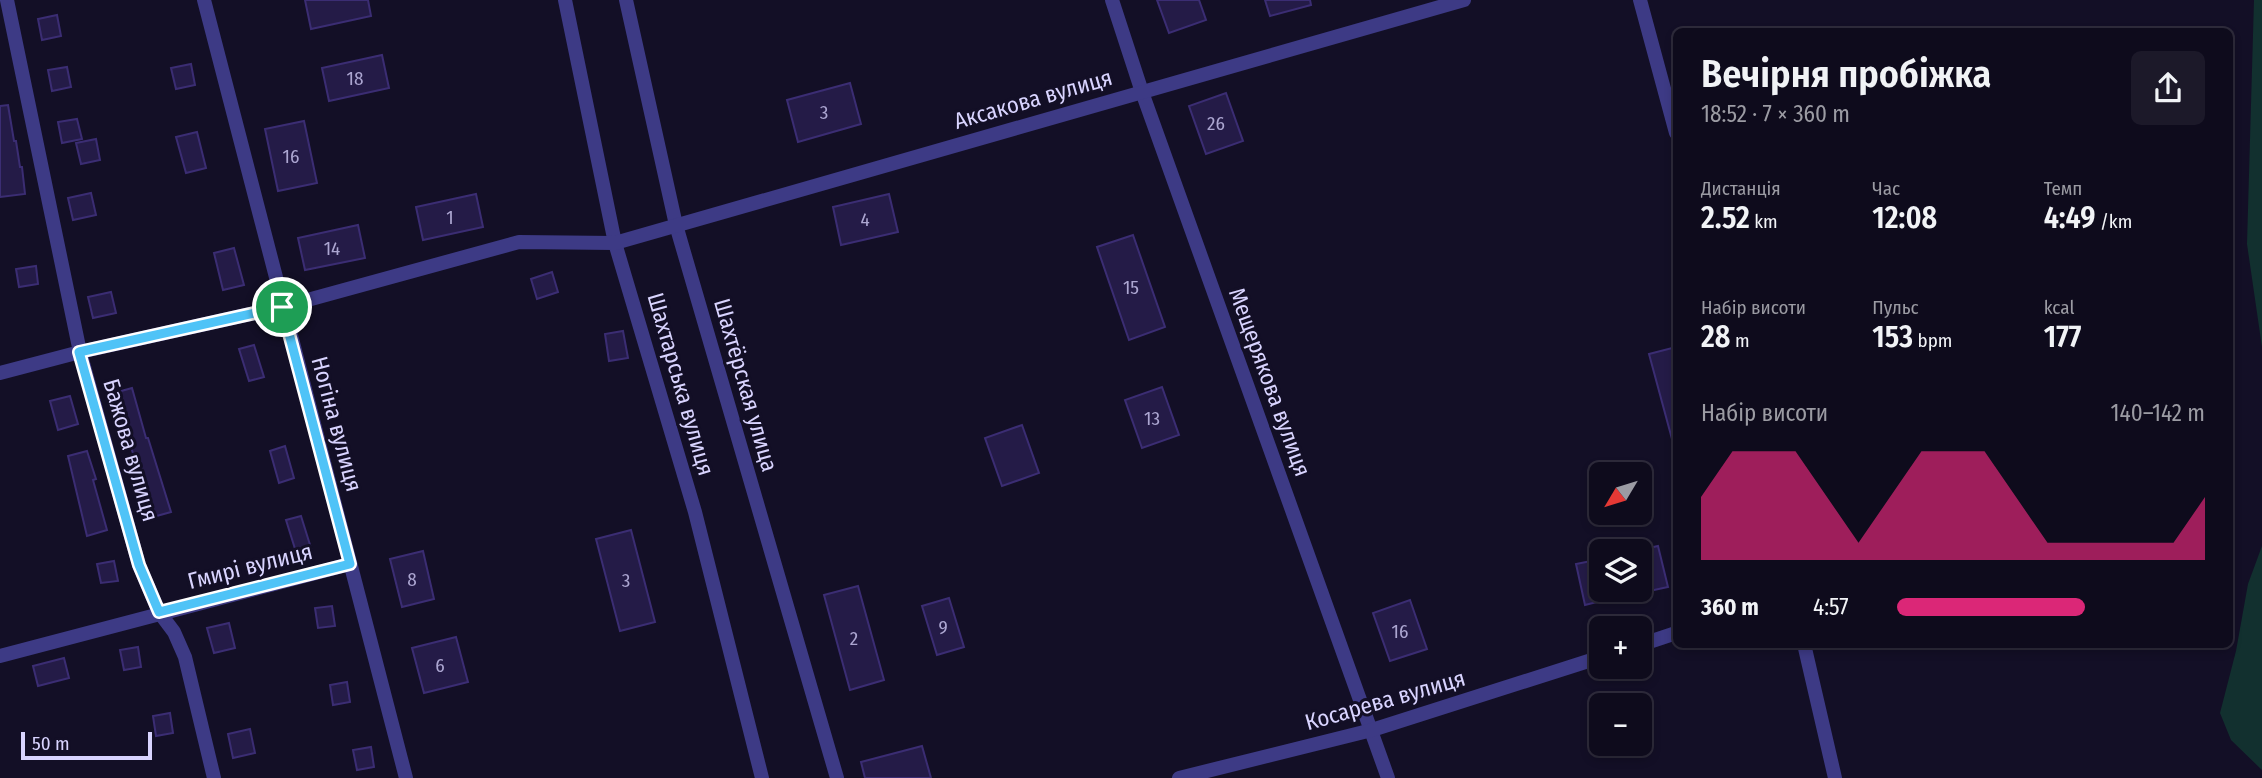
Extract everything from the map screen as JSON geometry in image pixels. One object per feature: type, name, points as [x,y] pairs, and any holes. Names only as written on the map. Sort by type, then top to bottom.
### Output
[{"type":"street","name":"Бажова вулиця","points":[[7,0],[79,352],[139,565],[159,612],[174,632],[185,657],[214,778]]},
{"type":"street","name":"Ногіна вулиця","points":[[204,0],[406,778]]},
{"type":"street","name":"Шахтарська вулиця","points":[[565,0],[615,243],[695,512],[762,778]]},
{"type":"street","name":"Шахтёрская улица","points":[[626,0],[676,225],[837,778]]},
{"type":"street","name":"Мещерякова вулиця","points":[[1112,0],[1142,92],[1388,778]]},
{"type":"street","name":"Аксакова вулиця","points":[[0,373],[79,352],[282,307],[519,242],[615,243],[1464,0]]},
{"type":"street","points":[[1640,0],[1673,122]]},
{"type":"street","name":"Гмирі вулиця","points":[[0,656],[159,612],[350,564]]},
{"type":"street","points":[[1652,641],[1673,634]]},
{"type":"street","points":[[1805,648],[1835,778]]},
{"type":"street","name":"Косарева вулиця","points":[[1179,778],[1372,730],[1589,661]]},
{"type":"green space","points":[[2254,0],[2262,0],[2262,347],[2247,244]]},
{"type":"green space","points":[[2262,546],[2262,770],[2231,740],[2220,713],[2236,651],[2248,584]]},
{"type":"building","points":[[305,0],[368,0],[371,16],[311,29]]},
{"type":"building","points":[[1157,0],[1199,0],[1206,20],[1169,33]]},
{"type":"building","points":[[1265,0],[1310,0],[1311,5],[1270,16]]},
{"type":"building","points":[[57,15],[61,36],[42,40],[38,19]]},
{"type":"building","points":[[382,55],[389,88],[329,101],[322,68]]},
{"type":"building","points":[[191,64],[195,85],[176,89],[171,68]]},
{"type":"building","points":[[67,67],[71,87],[52,91],[48,70]]},
{"type":"building","points":[[850,83],[861,124],[798,142],[787,100]]},
{"type":"building","points":[[1226,93],[1243,141],[1206,154],[1189,106]]},
{"type":"building","points":[[8,105],[22,167],[25,194],[0,197],[0,106]]},
{"type":"building","points":[[77,119],[82,139],[62,143],[58,122]]},
{"type":"building","points":[[304,121],[317,183],[278,191],[265,129]]},
{"type":"building","points":[[197,132],[206,168],[186,173],[176,137]]},
{"type":"building","points":[[96,139],[100,160],[81,164],[76,143]]},
{"type":"building","points":[[91,193],[96,215],[73,220],[68,198]]},
{"type":"building","points":[[476,194],[483,227],[423,240],[416,207]]},
{"type":"building","points":[[889,194],[898,232],[841,245],[833,207]]},
{"type":"building","points":[[358,225],[365,258],[305,270],[298,238]]},
{"type":"building","points":[[1133,235],[1165,327],[1129,340],[1097,247]]},
{"type":"building","points":[[234,248],[244,285],[223,290],[214,253]]},
{"type":"building","points":[[36,266],[38,284],[19,287],[16,269]]},
{"type":"building","points":[[552,272],[558,292],[537,299],[531,279]]},
{"type":"building","points":[[111,292],[116,313],[93,318],[88,297]]},
{"type":"building","points":[[623,331],[628,358],[609,361],[605,334]]},
{"type":"building","points":[[254,345],[264,377],[249,381],[239,349]]},
{"type":"building","points":[[1673,348],[1673,439],[1672,439],[1649,354]]},
{"type":"building","points":[[1162,387],[1179,435],[1142,448],[1125,400]]},
{"type":"building","points":[[132,388],[171,512],[153,517],[114,393]]},
{"type":"building","points":[[70,396],[78,424],[58,430],[50,401]]},
{"type":"building","points":[[1022,425],[1039,473],[1002,486],[985,438]]},
{"type":"building","points":[[285,446],[294,478],[279,483],[270,451]]},
{"type":"building","points":[[87,451],[107,530],[87,536],[68,456]]},
{"type":"building","points":[[301,516],[311,548],[296,552],[286,520]]},
{"type":"building","points":[[631,530],[655,622],[620,631],[596,539]]},
{"type":"building","points":[[1658,546],[1668,587],[1652,590],[1652,547]]},
{"type":"building","points":[[423,551],[434,599],[402,607],[390,559]]},
{"type":"building","points":[[114,561],[118,581],[101,583],[97,564]]},
{"type":"building","points":[[1589,561],[1589,602],[1597,602],[1585,605],[1576,564]]},
{"type":"building","points":[[858,586],[884,680],[850,690],[824,595]]},
{"type":"building","points":[[949,598],[964,647],[937,655],[922,606]]},
{"type":"building","points":[[1410,600],[1427,649],[1390,661],[1373,613]]},
{"type":"building","points":[[332,606],[335,626],[318,628],[315,608]]},
{"type":"building","points":[[229,623],[235,648],[214,653],[207,628]]},
{"type":"building","points":[[456,637],[468,682],[424,693],[412,648]]},
{"type":"building","points":[[138,647],[141,667],[124,670],[120,650]]},
{"type":"building","points":[[64,658],[69,678],[38,686],[33,666]]},
{"type":"building","points":[[347,682],[350,702],[333,705],[330,685]]},
{"type":"building","points":[[170,713],[173,733],[156,736],[153,716]]},
{"type":"building","points":[[250,729],[255,753],[233,758],[228,734]]},
{"type":"building","points":[[922,746],[931,778],[865,778],[861,762]]},
{"type":"building","points":[[371,747],[374,767],[357,770],[353,750]]},
{"type":"route","points":[[282,307],[350,564],[159,612],[139,565],[79,352],[282,307]]}]
